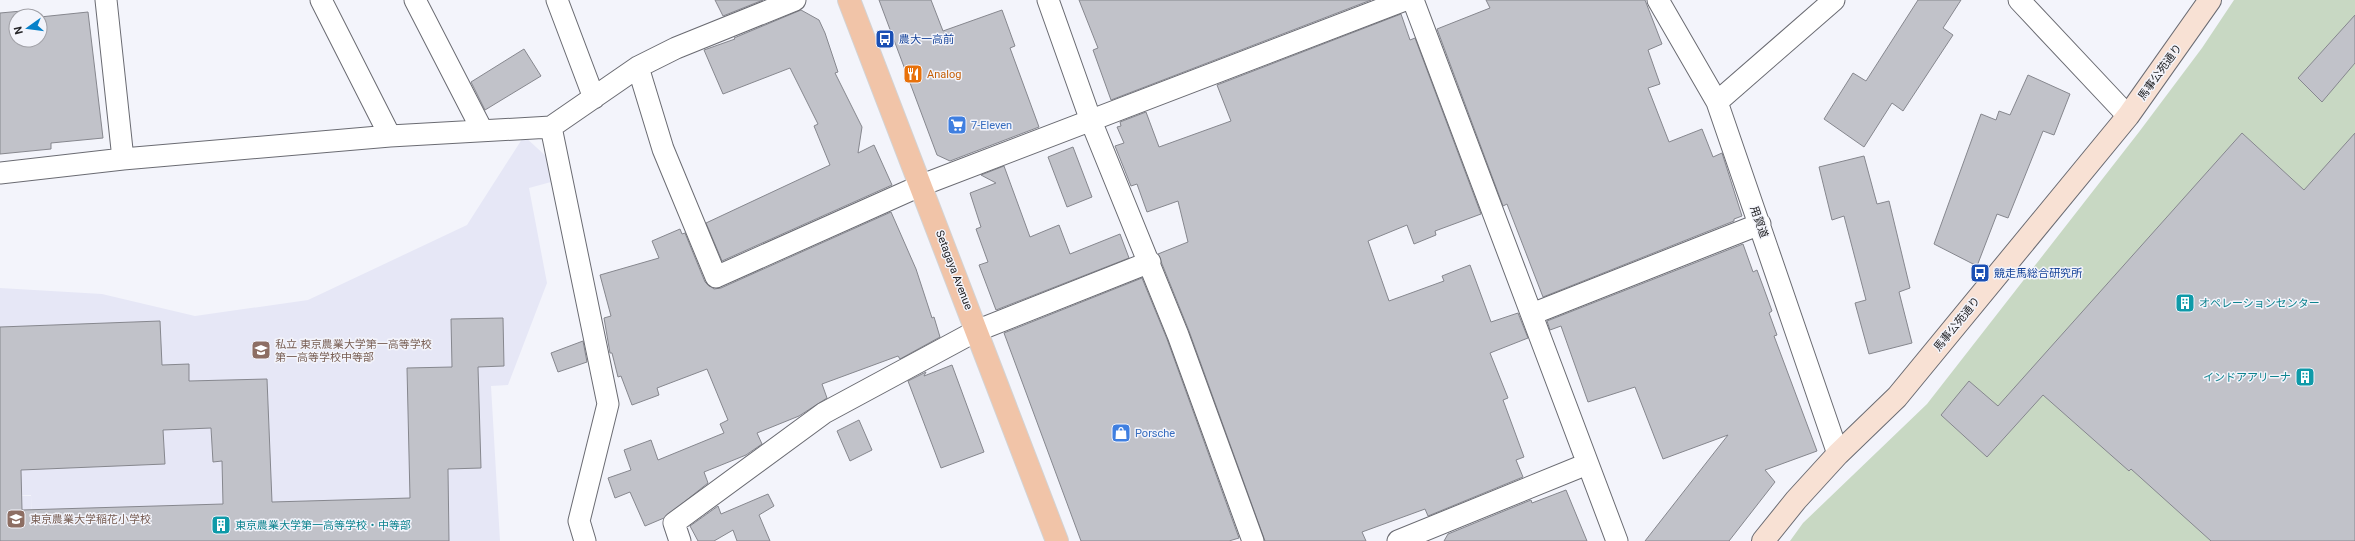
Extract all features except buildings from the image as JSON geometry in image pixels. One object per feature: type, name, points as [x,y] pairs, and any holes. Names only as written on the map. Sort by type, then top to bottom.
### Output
[{"type":"main road","name":"Setagaya Avenue","points":[[849,0],[922,185],[976,331],[1057,541]]},
{"type":"street","points":[[106,0],[123,159]]},
{"type":"street","points":[[321,0],[390,136]]},
{"type":"street","points":[[415,0],[482,130]]},
{"type":"street","points":[[557,0],[594,98]]},
{"type":"street","points":[[0,173],[123,159],[390,136],[551,127],[638,67],[676,48],[796,0]]},
{"type":"street","points":[[1048,0],[1091,120],[1150,262],[1253,541]]},
{"type":"street","points":[[638,67],[663,149],[716,277],[922,185],[1404,0]]},
{"type":"street","points":[[1413,0],[1617,541]]},
{"type":"street","name":"用賀道","points":[[1658,0],[1717,102],[1838,454]]},
{"type":"street","points":[[1717,102],[1834,0]]},
{"type":"street","points":[[2019,0],[2128,116]]},
{"type":"street","name":"馬事公苑通り","points":[[1763,541],[1796,500],[1838,454],[1897,397],[2128,116],[2210,0]]},
{"type":"street","points":[[551,127],[608,404],[579,521],[585,541]]},
{"type":"street","points":[[1532,314],[1760,224]]},
{"type":"street","points":[[680,541],[674,523],[824,413],[976,331],[1150,262]]},
{"type":"street","points":[[1398,541],[1420,537],[1587,464]]},
{"type":"shaded area","name":"私立 東京農業大学第一高等学校 第一高等学校中等部","points":[[524,136],[548,158],[551,182],[529,188],[547,283],[508,385],[491,386],[500,541],[33,541],[31,495],[1,496],[31,496],[32,541],[0,497],[0,288],[102,294],[195,316],[308,300],[467,225]]},
{"type":"green space","points":[[2234,0],[2355,0],[2355,541],[1790,541],[1803,523],[1927,404],[2139,132],[2202,48]]},
{"type":"place","name":"農大一高前","points":[[885,39]]},
{"type":"place","name":"Analog","points":[[913,74]]},
{"type":"place","name":"7-Eleven","points":[[957,125]]},
{"type":"place","name":"競走馬総合研究所","points":[[1980,273]]},
{"type":"place","name":"オペレーションセンター","points":[[2185,303]]},
{"type":"place","name":"私立 東京農業大学第一高等学校 第一高等学校中等部","points":[[261,350]]},
{"type":"place","name":"インドアアリーナ","points":[[2305,377]]},
{"type":"place","name":"Porsche","points":[[1121,433]]},
{"type":"place","name":"東京農業大学稲花小学校","points":[[16,519]]},
{"type":"place","name":"東京農業大学第一高等学校・中等部","points":[[221,525]]}]
